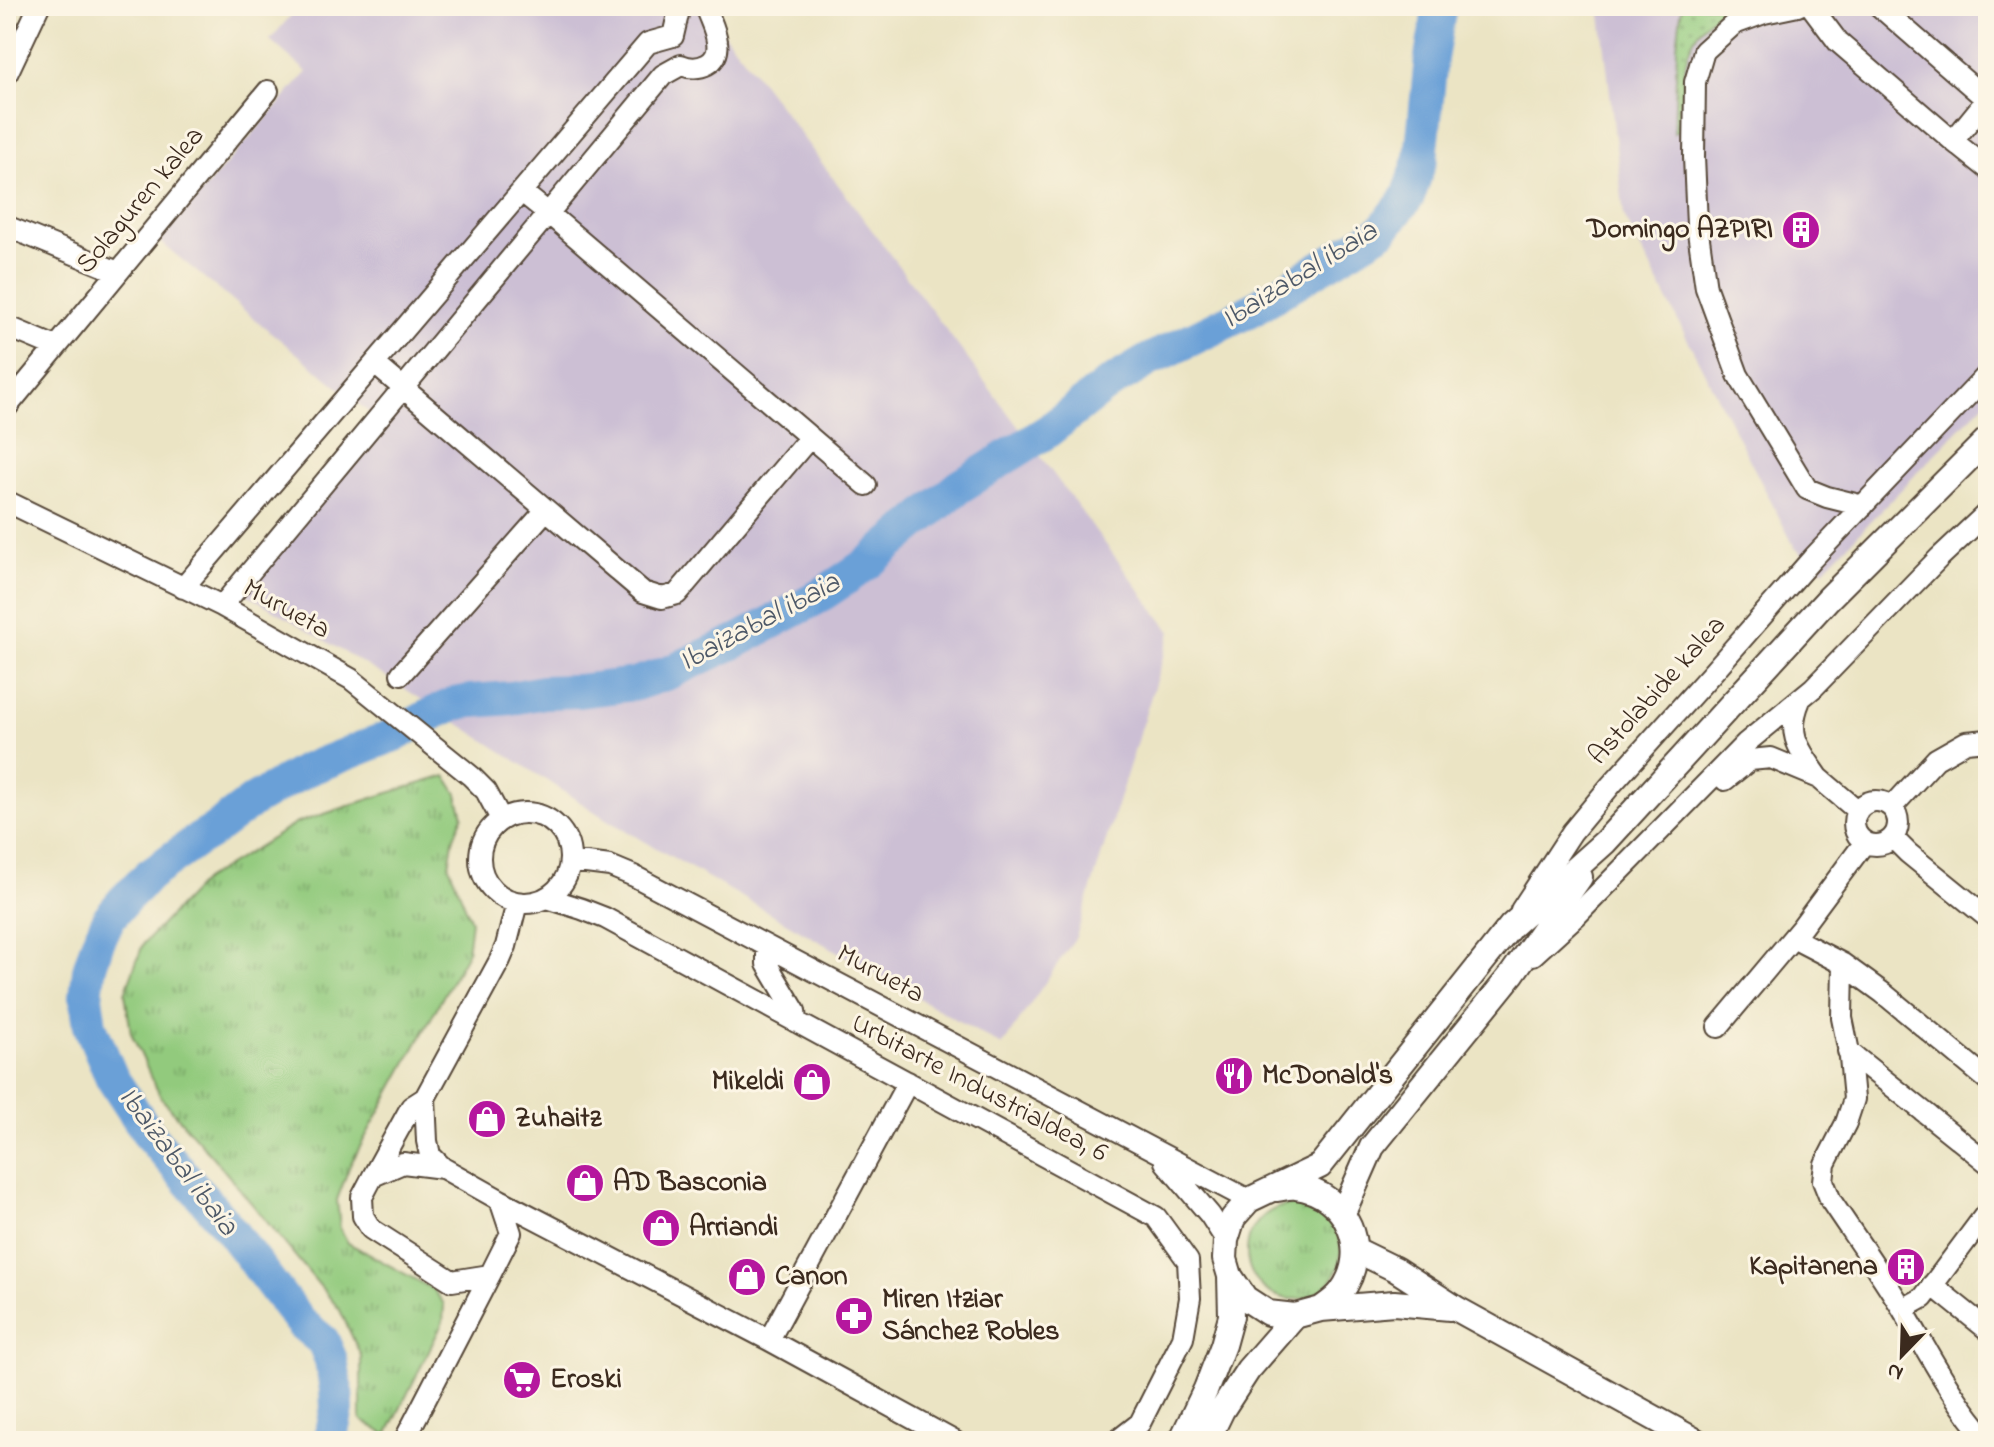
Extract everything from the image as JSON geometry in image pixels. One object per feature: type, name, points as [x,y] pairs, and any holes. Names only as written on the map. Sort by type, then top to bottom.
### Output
[{"type":"main road","points":[[1181,1441],[1206,1389],[1231,1316],[1230,1276],[1225,1259],[1226,1240],[1233,1218],[1258,1195],[1320,1166],[1511,926],[1605,842],[1828,599],[1988,439]]},
{"type":"main road","points":[[1343,1213],[1372,1147],[1512,974],[1605,842]]},
{"type":"main road","points":[[1258,1195],[1295,1186],[1322,1194],[1343,1213],[1352,1230],[1356,1250],[1352,1273],[1340,1294],[1321,1309]]},
{"type":"main road","points":[[1356,1250],[1395,1269],[1457,1309],[1696,1441]]},
{"type":"main road","points":[[1230,1276],[1245,1298],[1268,1313],[1295,1316],[1321,1309],[1394,1303],[1457,1309]]},
{"type":"main road","points":[[1207,1441],[1222,1410],[1248,1370],[1295,1316]]},
{"type":"street","points":[[6,76],[39,6]]},
{"type":"street","points":[[680,6],[672,52],[681,65],[695,69],[714,59],[718,45],[703,6]]},
{"type":"street","points":[[1798,6],[1764,13],[1734,24],[1704,51],[1695,82],[1697,225],[1706,288],[1738,375],[1807,489],[1863,506]]},
{"type":"street","points":[[1811,6],[1838,42],[1988,169]]},
{"type":"street","points":[[1879,6],[1987,98],[1953,141]]},
{"type":"street","points":[[183,588],[648,43],[673,36],[682,26],[695,22],[713,31]]},
{"type":"street","points":[[222,606],[663,75],[681,65]]},
{"type":"street","name":"Solaguren kalea","points":[[6,408],[268,91]]},
{"type":"street","points":[[522,192],[866,485]]},
{"type":"street","points":[[6,226],[118,272]]},
{"type":"street","points":[[6,326],[56,347]]},
{"type":"street","points":[[375,364],[643,592],[662,598],[677,594],[810,437]]},
{"type":"street","name":"Astolabide kalea","points":[[1511,926],[1572,832],[1611,785],[1812,559],[1988,374]]},
{"type":"street","name":"Murueta","points":[[6,501],[222,606],[351,679],[486,791],[501,819]]},
{"type":"street","points":[[401,674],[546,510]]},
{"type":"street","points":[[1512,974],[1577,915],[1746,743],[1800,700],[1988,512]]},
{"type":"street","points":[[1800,700],[1795,712],[1797,745],[1819,778],[1858,811]]},
{"type":"street","points":[[1892,807],[1936,759],[1966,742],[1988,740]]},
{"type":"street","points":[[1662,828],[1677,822],[1750,760],[1771,758],[1819,778]]},
{"type":"street","points":[[1874,801],[1892,807],[1898,828],[1893,838],[1880,845],[1865,842],[1855,828],[1858,811],[1874,801]]},
{"type":"street","points":[[529,813],[542,816],[564,834],[570,861],[567,876],[559,889],[547,898],[532,903],[517,903],[493,890],[480,867],[480,853],[483,840],[501,819],[529,813]]},
{"type":"street","points":[[1893,838],[1988,918]]},
{"type":"street","points":[[1718,1027],[1793,938],[1865,842]]},
{"type":"street","name":"Murueta","points":[[570,861],[610,866],[634,876],[1158,1153],[1258,1195]]},
{"type":"street","name":"Urbitarte Industrialdea, 6","points":[[547,898],[605,918],[1156,1217],[1188,1261],[1190,1298],[1183,1338],[1140,1423],[1117,1441]]},
{"type":"street","points":[[479,1294],[452,1281],[371,1229],[363,1216],[362,1197],[411,1107],[425,1098],[506,946],[517,903]]},
{"type":"street","points":[[1793,938],[1843,964],[1883,993],[1988,1080]]},
{"type":"street","points":[[767,947],[767,964],[795,1011],[796,1022]]},
{"type":"street","points":[[1843,964],[1842,1018],[1854,1099],[1846,1123],[1825,1164],[1823,1181],[1831,1201],[1903,1309],[1942,1378],[1988,1440]]},
{"type":"street","points":[[1848,1051],[1988,1163]]},
{"type":"street","points":[[769,1340],[908,1082]]},
{"type":"street","points":[[425,1098],[430,1155],[443,1168],[954,1441]]},
{"type":"street","name":"Murueta","points":[[1158,1153],[1210,1215],[1226,1240]]},
{"type":"street","points":[[373,1176],[403,1163],[443,1168]]},
{"type":"street","points":[[404,1441],[511,1233],[500,1200]]},
{"type":"street","points":[[1903,1309],[1923,1298],[1988,1211]]},
{"type":"street","points":[[452,1281],[490,1275]]},
{"type":"street","points":[[452,1281],[467,1318]]},
{"type":"street","points":[[1932,1285],[1988,1330]]},
{"type":"shaded area","points":[[299,6],[701,6],[743,57],[1171,632],[1076,937],[1002,1046],[609,821],[396,683],[240,590],[382,423],[159,241],[307,72],[270,40]]},
{"type":"shaded area","points":[[1600,6],[1988,6],[1988,399],[1824,570],[1795,548],[1624,216]]},
{"type":"green space","points":[[1682,6],[1729,6],[1712,17],[1692,44],[1684,75],[1683,129],[1674,133],[1677,46]]},
{"type":"green space","points":[[446,776],[457,794],[463,816],[453,840],[449,866],[471,921],[467,953],[350,1165],[337,1200],[340,1228],[348,1243],[433,1289],[444,1304],[443,1322],[387,1435],[361,1420],[361,1356],[340,1310],[161,1098],[131,1033],[125,993],[143,944],[204,880],[297,823]]},
{"type":"green space","points":[[1294,1205],[1312,1209],[1327,1219],[1337,1234],[1341,1252],[1337,1270],[1327,1285],[1312,1295],[1294,1299],[1276,1295],[1261,1285],[1251,1270],[1247,1252],[1251,1234],[1261,1219],[1276,1209]]},
{"type":"waterway","name":"Ibaizabal ibaia","points":[[330,1441],[337,1409],[336,1389],[331,1360],[323,1341],[301,1323],[224,1222],[150,1136],[112,1078],[90,1026],[86,997],[89,970],[109,918],[149,875],[254,800],[306,770],[399,733],[454,704],[635,684],[668,673],[739,640],[815,599],[868,563],[959,487],[1048,431],[1104,387],[1149,360],[1249,311],[1382,230],[1408,197],[1421,158],[1431,58],[1440,6]]},
{"type":"place","name":"Domingo AZPIRI","points":[[1801,230]]},
{"type":"place","name":"McDonald's","points":[[1234,1076]]},
{"type":"place","name":"Mikeldi","points":[[812,1082]]},
{"type":"place","name":"Zuhaitz","points":[[487,1119]]},
{"type":"place","name":"AD Basconia","points":[[585,1183]]},
{"type":"place","name":"Arriandi","points":[[661,1228]]},
{"type":"place","name":"Kapitanena","points":[[1906,1267]]},
{"type":"place","name":"Canon","points":[[747,1277]]},
{"type":"place","name":"Miren Itziar Sánchez Robles","points":[[854,1316]]},
{"type":"place","name":"Eroski","points":[[522,1380]]}]
